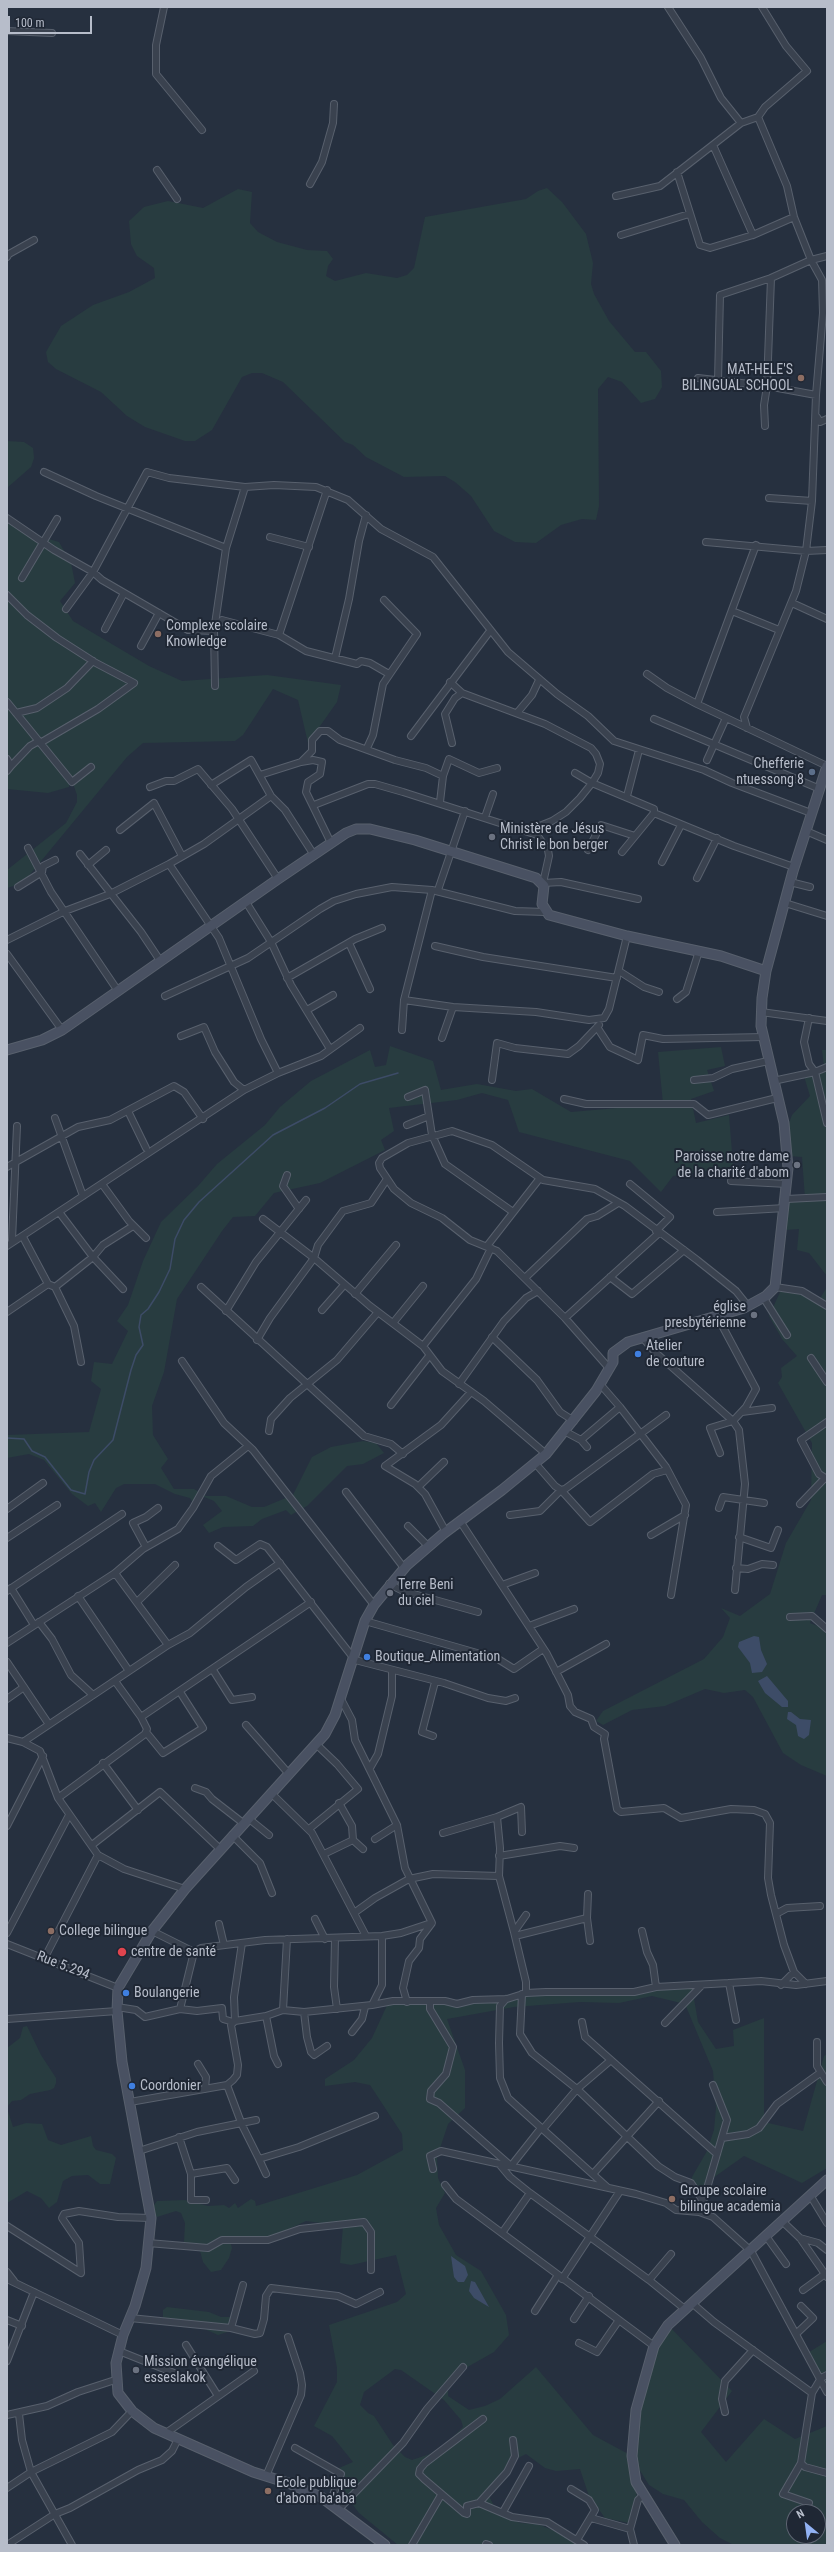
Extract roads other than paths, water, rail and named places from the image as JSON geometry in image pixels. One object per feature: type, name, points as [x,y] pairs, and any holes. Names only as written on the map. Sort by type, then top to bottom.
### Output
[{"type":"street","points":[[164,7],[156,45],[156,74],[202,130]]},
{"type":"street","points":[[668,7],[701,58],[720,98],[741,123]]},
{"type":"street","points":[[616,196],[660,186],[741,123],[758,117],[765,107],[807,71],[786,46],[763,7]]},
{"type":"street","points":[[7,31],[52,33]]},
{"type":"street","points":[[310,184],[322,162],[333,123],[334,104]]},
{"type":"street","points":[[747,728],[744,717],[779,630],[792,603],[806,551],[812,501],[816,394],[825,312],[822,280],[811,260],[794,217],[787,186],[758,117]]},
{"type":"street","points":[[713,145],[753,235]]},
{"type":"street","points":[[157,170],[176,199]]},
{"type":"street","points":[[677,172],[700,245],[710,248],[753,235],[794,217]]},
{"type":"street","points":[[621,235],[689,214]]},
{"type":"street","points":[[7,257],[9,254],[34,240]]},
{"type":"street","points":[[718,382],[720,295],[771,278],[811,260],[827,256]]},
{"type":"street","points":[[765,426],[764,405],[767,386],[771,278]]},
{"type":"street","points":[[698,378],[718,382],[767,386],[816,394]]},
{"type":"street","points":[[816,416],[820,422],[827,419]]},
{"type":"street","points":[[44,472],[127,509],[226,548]]},
{"type":"street","points":[[66,609],[93,572],[147,472],[169,478],[246,487],[274,485],[316,487],[327,490],[348,500],[381,529],[433,557],[488,624],[490,631],[508,652],[540,680],[588,716],[614,741],[704,770],[732,783],[811,813]]},
{"type":"street","points":[[215,686],[214,632],[226,548],[246,487]]},
{"type":"street","points":[[279,635],[327,490]]},
{"type":"street","points":[[769,498],[812,501]]},
{"type":"street","points":[[335,658],[349,599],[358,541],[366,515]]},
{"type":"street","points":[[7,518],[124,593],[188,630],[214,632]]},
{"type":"street","points":[[22,578],[57,519]]},
{"type":"street","points":[[270,537],[308,547]]},
{"type":"street","points":[[706,542],[756,545],[806,551],[827,550]]},
{"type":"street","points":[[697,704],[756,545]]},
{"type":"street","points":[[105,629],[124,593]]},
{"type":"street","points":[[7,595],[28,615],[93,661],[134,683],[98,709],[40,742],[30,746],[9,768]]},
{"type":"street","points":[[367,748],[373,735],[378,698],[389,674],[417,634],[384,600]]},
{"type":"street","points":[[792,603],[827,619]]},
{"type":"street","points":[[732,611],[779,630]]},
{"type":"street","points":[[141,646],[159,613]]},
{"type":"street","points":[[214,632],[222,620],[279,635],[306,651],[357,664],[361,661],[370,663],[389,674]]},
{"type":"street","points":[[411,736],[450,682],[490,631]]},
{"type":"street","points":[[16,713],[37,708],[67,688],[93,661]]},
{"type":"street","points":[[385,2545],[340,2509],[330,2503],[288,2483],[266,2476],[178,2439],[141,2420],[118,2393],[115,2380],[119,2352],[123,2335],[146,2268],[151,2218],[122,2062],[117,2009],[118,1988],[152,1931],[185,1889],[232,1835],[316,1744],[335,1715],[354,1660],[365,1621],[389,1584],[428,1546],[546,1454],[566,1432],[600,1384],[612,1362],[613,1353],[628,1342],[642,1337],[748,1306],[763,1298],[775,1287],[786,1204],[786,1138],[768,1061],[761,1012],[766,971],[794,867],[827,766],[697,704],[667,688],[647,674]]},
{"type":"street","points":[[517,713],[532,695],[540,680]]},
{"type":"street","points":[[450,682],[462,693],[517,713],[591,748],[600,759],[600,764],[592,783],[566,812],[552,821],[527,830]]},
{"type":"street","points":[[452,743],[445,714],[455,698],[462,693]]},
{"type":"street","points":[[7,702],[72,782],[92,767]]},
{"type":"street","points":[[707,760],[726,718]]},
{"type":"street","points":[[654,719],[820,788]]},
{"type":"street","points":[[301,762],[312,750],[312,740],[320,732],[328,731],[340,740],[367,748],[378,754],[426,768],[443,776]]},
{"type":"street","points":[[627,796],[639,750]]},
{"type":"street","points":[[7,759],[9,768]]},
{"type":"street","points":[[440,802],[443,776],[449,759],[479,774],[497,768]]},
{"type":"street","points":[[211,785],[251,760],[272,796],[285,810],[314,855]]},
{"type":"street","points":[[260,776],[301,762],[312,760],[322,762],[320,774],[308,782],[306,792],[314,805],[331,843]]},
{"type":"street","points":[[150,787],[166,781],[174,781],[198,769],[239,820],[278,879]]},
{"type":"street","points":[[575,773],[592,783],[627,796],[654,809],[654,812],[681,825],[794,867]]},
{"type":"street","points":[[314,805],[368,784],[375,784],[440,802],[527,830],[537,835],[548,850],[549,856],[543,883],[542,904],[545,912]]},
{"type":"street","points":[[485,817],[493,794]]},
{"type":"street","points":[[7,940],[64,911],[110,894],[169,864],[239,820],[272,796]]},
{"type":"street","points":[[120,830],[154,803],[182,856]]},
{"type":"street","points":[[402,1030],[404,1000],[435,890],[452,851],[466,811]]},
{"type":"street","points":[[622,852],[654,812]]},
{"type":"street","points":[[588,850],[601,825],[635,836]]},
{"type":"street","points":[[662,862],[681,825]]},
{"type":"street","points":[[7,1050],[42,1040],[62,1030],[346,833],[370,829],[452,851],[536,878],[543,883],[561,882],[638,899]]},
{"type":"street","points":[[806,831],[827,840]]},
{"type":"street","points":[[697,878],[717,838]]},
{"type":"street","points":[[28,848],[64,911],[118,991]]},
{"type":"street","points":[[88,865],[106,850]]},
{"type":"street","points":[[80,854],[141,932],[161,962]]},
{"type":"street","points":[[18,888],[42,872],[43,866],[54,860]]},
{"type":"street","points":[[169,864],[219,938],[261,1039],[278,1073]]},
{"type":"street","points":[[790,882],[810,887]]},
{"type":"street","points":[[165,996],[248,958],[334,901],[356,894],[392,888],[435,890],[515,911],[545,912],[554,917],[627,936],[699,951],[737,961],[766,971]]},
{"type":"street","points":[[246,902],[271,942],[287,978],[330,1049]]},
{"type":"street","points":[[785,903],[827,916]]},
{"type":"street","points":[[287,978],[349,943],[382,928]]},
{"type":"street","points":[[492,1080],[497,1043],[515,1048],[568,1054],[597,1027],[609,1008],[627,936]]},
{"type":"street","points":[[349,943],[370,990]]},
{"type":"street","points":[[435,946],[483,957],[617,978]]},
{"type":"street","points":[[677,999],[686,992],[699,951]]},
{"type":"street","points":[[7,954],[62,1030]]},
{"type":"street","points":[[619,971],[644,987],[658,992]]},
{"type":"street","points":[[307,1010],[333,994]]},
{"type":"street","points":[[404,1000],[453,1007],[536,1012],[589,1020],[604,1018]]},
{"type":"street","points":[[442,1038],[453,1007]]},
{"type":"street","points":[[761,1012],[827,1021]]},
{"type":"street","points":[[809,1018],[804,1042],[809,1064],[815,1072],[827,1123]]},
{"type":"street","points":[[181,1036],[204,1027],[215,1052],[234,1082],[244,1090]]},
{"type":"street","points":[[597,1027],[610,1047],[638,1060],[643,1034],[663,1040],[764,1037]]},
{"type":"street","points":[[7,1246],[12,1240],[23,1237],[244,1090],[278,1073],[321,1056],[360,1028]]},
{"type":"street","points":[[694,1080],[713,1078],[732,1069],[768,1061]]},
{"type":"street","points":[[773,1081],[815,1072],[827,1067]]},
{"type":"street","points":[[7,1167],[78,1127],[110,1120],[174,1086],[184,1092],[202,1119]]},
{"type":"street","points":[[408,1097],[425,1090],[432,1135],[445,1164],[514,1212]]},
{"type":"street","points":[[564,1100],[586,1104],[694,1104],[708,1115],[777,1098]]},
{"type":"street","points":[[128,1111],[146,1148]]},
{"type":"street","points":[[407,1125],[429,1116]]},
{"type":"street","points":[[55,1118],[83,1196]]},
{"type":"street","points":[[12,1240],[17,1126]]},
{"type":"street","points":[[608,1367],[565,1318],[526,1277],[489,1247],[470,1240],[433,1212],[407,1200],[394,1189],[380,1168],[379,1163],[382,1158],[408,1143],[432,1135],[452,1131],[492,1145],[540,1178],[595,1189],[618,1203],[684,1250],[736,1291],[748,1306]]},
{"type":"street","points":[[287,1175],[283,1186],[299,1209]]},
{"type":"street","points":[[423,1346],[476,1279],[489,1247],[540,1178]]},
{"type":"street","points":[[257,1340],[270,1318],[314,1258],[318,1245],[343,1211],[371,1203],[387,1179]]},
{"type":"street","points":[[731,1181],[787,1184]]},
{"type":"street","points":[[102,1184],[133,1226],[146,1238]]},
{"type":"street","points":[[565,1318],[658,1232],[670,1217],[630,1184]]},
{"type":"street","points":[[717,1212],[786,1204],[827,1197]]},
{"type":"street","points":[[226,1311],[256,1262],[306,1200]]},
{"type":"street","points":[[526,1277],[587,1219],[598,1216],[618,1203]]},
{"type":"street","points":[[59,1212],[93,1257],[123,1289]]},
{"type":"street","points":[[263,1219],[314,1258],[355,1294],[423,1346],[442,1371],[471,1392],[546,1454]]},
{"type":"street","points":[[55,1287],[93,1257],[103,1245],[133,1226]]},
{"type":"street","points":[[23,1237],[48,1284],[55,1287],[74,1326],[81,1362]]},
{"type":"street","points":[[355,1294],[396,1245]]},
{"type":"street","points":[[610,1277],[632,1294],[684,1250]]},
{"type":"street","points":[[7,1312],[48,1284]]},
{"type":"street","points":[[322,1310],[344,1285]]},
{"type":"street","points":[[393,1323],[423,1286]]},
{"type":"street","points":[[201,1287],[257,1340],[308,1383],[364,1436],[391,1444],[403,1454]]},
{"type":"street","points":[[775,1287],[802,1291],[827,1306]]},
{"type":"street","points":[[459,1384],[516,1308],[538,1291]]},
{"type":"street","points":[[763,1298],[788,1335]]},
{"type":"street","points":[[269,1431],[271,1419],[308,1383],[337,1360],[378,1312]]},
{"type":"street","points":[[718,1316],[756,1389],[742,1412],[732,1420],[710,1428],[720,1453]]},
{"type":"street","points":[[642,1337],[656,1353],[732,1420],[741,1438],[745,1484],[735,1590]]},
{"type":"street","points":[[492,1338],[537,1380],[560,1412],[574,1421]]},
{"type":"street","points":[[391,1405],[430,1356]]},
{"type":"street","points":[[811,1358],[827,1382]]},
{"type":"street","points":[[182,1361],[224,1423],[248,1446],[374,1605]]},
{"type":"street","points":[[600,1384],[640,1432],[667,1470],[686,1505],[671,1595]]},
{"type":"street","points":[[446,1532],[425,1494],[418,1487],[385,1466],[441,1426],[471,1392]]},
{"type":"street","points":[[581,1440],[620,1407]]},
{"type":"street","points":[[742,1412],[772,1408]]},
{"type":"street","points":[[510,1515],[540,1511],[561,1490],[572,1485],[640,1432],[666,1414]]},
{"type":"street","points":[[800,1504],[826,1479],[813,1465],[801,1440],[827,1422]]},
{"type":"street","points":[[566,1432],[581,1440],[587,1447]]},
{"type":"street","points":[[7,1643],[115,1573],[146,1547],[178,1530],[193,1508],[211,1476],[248,1446]]},
{"type":"street","points":[[418,1487],[444,1462]]},
{"type":"street","points":[[535,1463],[590,1522],[653,1474],[667,1470]]},
{"type":"street","points":[[7,1509],[43,1483]]},
{"type":"street","points":[[346,1492],[404,1568]]},
{"type":"street","points":[[719,1508],[722,1497],[743,1498],[764,1503]]},
{"type":"street","points":[[7,1538],[56,1505]]},
{"type":"street","points":[[146,1547],[133,1523],[146,1518],[158,1508]]},
{"type":"street","points":[[93,1695],[71,1675],[52,1639],[36,1623],[9,1590],[122,1514]]},
{"type":"street","points":[[651,1535],[685,1515]]},
{"type":"street","points":[[460,1521],[543,1648],[568,1695],[570,1706],[575,1712],[591,1719],[594,1727],[605,1734],[604,1739],[618,1809],[621,1812],[664,1808],[682,1818],[731,1809],[754,1810],[765,1814],[770,1823],[768,1878],[776,1914],[784,1945],[794,1972],[806,1984]]},
{"type":"street","points":[[408,1526],[428,1546]]},
{"type":"street","points":[[739,1537],[771,1548],[778,1530]]},
{"type":"street","points":[[218,1546],[236,1560],[260,1544],[264,1544],[311,1602],[354,1660],[488,1698],[506,1701],[515,1698]]},
{"type":"street","points":[[23,1742],[48,1723],[115,1681],[168,1645],[190,1634],[246,1587],[280,1563]]},
{"type":"street","points":[[736,1568],[748,1569],[762,1564],[773,1565]]},
{"type":"street","points":[[137,1602],[175,1566]]},
{"type":"street","points":[[115,1573],[168,1645]]},
{"type":"street","points":[[502,1585],[535,1573]]},
{"type":"street","points":[[389,1584],[403,1591],[478,1612]]},
{"type":"street","points":[[78,1596],[129,1671]]},
{"type":"street","points":[[141,1717],[213,1670],[311,1602]]},
{"type":"street","points":[[529,1626],[574,1609]]},
{"type":"street","points":[[790,1617],[812,1616],[827,1629]]},
{"type":"street","points":[[365,1621],[481,1654],[514,1669],[543,1648]]},
{"type":"street","points":[[556,1672],[606,1644]]},
{"type":"street","points":[[7,1662],[48,1723]]},
{"type":"street","points":[[213,1670],[232,1700],[252,1697]]},
{"type":"street","points":[[370,1768],[378,1754],[392,1696],[392,1671]]},
{"type":"street","points":[[115,1681],[141,1717],[146,1732],[163,1753],[202,1728],[180,1692]]},
{"type":"street","points":[[433,1736],[422,1732],[435,1682]]},
{"type":"street","points":[[7,1699],[24,1687]]},
{"type":"street","points":[[341,1699],[352,1720],[355,1740],[397,1825],[409,1878],[432,1923]]},
{"type":"street","points":[[246,1725],[289,1774]]},
{"type":"street","points":[[58,1798],[146,1732]]},
{"type":"street","points":[[7,1738],[23,1742],[37,1748],[43,1756],[58,1798],[98,1855],[124,1869],[185,1889]]},
{"type":"street","points":[[309,1829],[339,1804],[358,1791],[357,1788],[316,1744]]},
{"type":"street","points":[[7,1826],[43,1756]]},
{"type":"street","points":[[103,1763],[138,1810]]},
{"type":"street","points":[[195,1788],[206,1792],[212,1799],[268,1834]]},
{"type":"street","points":[[92,1845],[160,1792],[220,1849]]},
{"type":"street","points":[[271,1793],[309,1829],[324,1854],[366,1936]]},
{"type":"street","points":[[339,1804],[352,1826],[353,1840],[362,1849]]},
{"type":"street","points":[[443,1833],[497,1817],[521,1807],[522,1832]]},
{"type":"street","points":[[7,1933],[69,1815]]},
{"type":"street","points":[[497,1817],[499,1856],[498,1876],[515,1934],[526,1982],[520,2034],[532,2054],[577,2089],[626,2138],[658,2166],[675,2177],[691,2183],[703,2202],[706,2213]]},
{"type":"street","points":[[375,1840],[397,1825]]},
{"type":"street","points":[[232,1835],[260,1863],[272,1893]]},
{"type":"street","points":[[324,1854],[353,1840]]},
{"type":"street","points":[[499,1856],[560,1846],[574,1848]]},
{"type":"street","points":[[44,1959],[98,1855]]},
{"type":"street","points":[[354,1913],[375,1898],[409,1878],[433,1874],[498,1876]]},
{"type":"street","points":[[588,1894],[587,1918],[590,1941]]},
{"type":"street","points":[[776,1914],[787,1908],[820,1906]]},
{"type":"street","points":[[515,1934],[526,1915]]},
{"type":"street","points":[[515,1934],[587,1918]]},
{"type":"street","points":[[315,1919],[325,1939]]},
{"type":"street","points":[[180,2009],[194,1952],[201,1948],[286,1939],[325,1939],[382,1936],[401,1933],[432,1923]]},
{"type":"street","points":[[408,2002],[403,1988],[409,1961],[419,1948],[420,1939],[432,1923]]},
{"type":"street","points":[[219,1924],[224,1945]]},
{"type":"street","points":[[152,1931],[194,1952]]},
{"type":"street","points":[[642,1931],[647,1952],[653,1965],[656,1987]]},
{"type":"street","points":[[352,2032],[373,2006],[382,1985],[382,1936]]},
{"type":"street","points":[[335,1938],[334,1987],[337,2009]]},
{"type":"street","points":[[283,2010],[286,1939]]},
{"type":"street","points":[[130,2102],[227,2085],[237,2075],[238,2065],[231,2028],[234,2022],[234,1997],[242,1943]]},
{"type":"street","name":"Rue 5.294","points":[[7,1944],[118,1988]]},
{"type":"street","points":[[781,1985],[794,1972]]},
{"type":"street","points":[[7,2019],[117,2009],[136,2010],[145,2017],[180,2009],[197,2011],[222,2008],[224,2019],[234,2022],[266,2016],[283,2010],[304,2012],[373,2006],[393,2001],[430,2001],[457,2004],[473,2000],[507,1999],[524,1994],[609,1990],[634,1992],[656,1987],[761,1982],[781,1985],[827,1981]]},
{"type":"street","points":[[729,1983],[736,2020]]},
{"type":"street","points":[[665,2023],[702,1985]]},
{"type":"street","points":[[507,1999],[500,2006],[500,2078],[508,2098],[606,2187]]},
{"type":"street","points":[[430,2001],[430,2009],[453,2047],[446,2074],[431,2091],[430,2099],[443,2107],[511,2166]]},
{"type":"street","points":[[304,2012],[307,2042],[311,2052],[314,2055],[326,2046]]},
{"type":"street","points":[[266,2016],[274,2056],[278,2064]]},
{"type":"street","points":[[582,2022],[585,2038],[659,2101],[717,2154]]},
{"type":"street","points":[[817,2042],[816,2066],[827,2082]]},
{"type":"street","points":[[511,2166],[577,2089],[611,2060]]},
{"type":"street","points":[[198,2064],[206,2077],[205,2089]]},
{"type":"street","points":[[722,2138],[748,2134],[759,2128],[777,2104],[820,2073]]},
{"type":"street","points":[[227,2085],[242,2125],[266,2174]]},
{"type":"street","points":[[703,2202],[727,2120],[713,2085]]},
{"type":"street","points":[[593,2174],[659,2101]]},
{"type":"street","points":[[259,2159],[299,2147],[375,2116]]},
{"type":"street","points":[[139,2151],[179,2137],[213,2128],[242,2125],[256,2120]]},
{"type":"street","points":[[179,2137],[191,2174],[191,2200],[206,2200]]},
{"type":"street","points":[[434,2168],[430,2156],[441,2151],[606,2187],[666,2203],[676,2210],[706,2213],[728,2228],[751,2250],[796,2334],[824,2376],[827,2392]]},
{"type":"street","points":[[500,2165],[510,2177],[530,2193],[649,2280],[686,2310]]},
{"type":"street","points":[[191,2174],[227,2168],[235,2180]]},
{"type":"street","points":[[675,2545],[643,2495],[635,2476],[632,2456],[636,2410],[654,2346],[668,2325],[693,2304],[827,2180]]},
{"type":"street","points":[[445,2185],[456,2199],[560,2277],[589,2296],[654,2346]]},
{"type":"street","points":[[535,2311],[591,2238],[620,2191]]},
{"type":"street","points":[[502,2233],[530,2193]]},
{"type":"street","points":[[810,2195],[827,2223]]},
{"type":"street","points":[[7,2226],[81,2273],[78,2243],[62,2218],[64,2214],[79,2211],[118,2217],[151,2218]]},
{"type":"street","points":[[782,2221],[800,2238],[826,2276],[803,2290]]},
{"type":"street","points":[[148,2243],[208,2248],[222,2240],[268,2240],[300,2229],[364,2222],[371,2232],[371,2270]]},
{"type":"street","points":[[766,2236],[786,2264]]},
{"type":"street","points":[[800,2238],[818,2243],[827,2250]]},
{"type":"street","points":[[649,2280],[671,2254]]},
{"type":"street","points":[[7,2272],[15,2282]]},
{"type":"street","points":[[7,2279],[123,2335]]},
{"type":"street","points":[[231,2328],[242,2285]]},
{"type":"street","points":[[130,2318],[231,2328],[255,2334],[260,2333],[264,2319],[266,2296],[271,2288],[338,2296],[356,2304],[380,2292]]},
{"type":"street","points":[[7,2362],[34,2292]]},
{"type":"street","points":[[574,2319],[589,2296]]},
{"type":"street","points":[[693,2304],[714,2322],[812,2393]]},
{"type":"street","points":[[796,2334],[813,2318],[801,2306]]},
{"type":"street","points":[[7,2320],[22,2326]]},
{"type":"street","points":[[579,2343],[598,2352],[619,2320]]},
{"type":"street","points":[[266,2476],[300,2395],[302,2385],[288,2337]]},
{"type":"street","points":[[186,2345],[218,2396]]},
{"type":"street","points":[[725,2412],[722,2399],[725,2381],[753,2350]]},
{"type":"street","points":[[119,2352],[174,2373]]},
{"type":"street","points":[[340,2509],[403,2443],[427,2409],[463,2367]]},
{"type":"street","points":[[166,2433],[254,2370]]},
{"type":"street","points":[[809,2503],[783,2494],[801,2462],[812,2393],[824,2376]]},
{"type":"street","points":[[7,2414],[19,2414],[48,2406],[78,2392],[115,2380]]},
{"type":"street","points":[[7,2488],[31,2472],[112,2432],[132,2411]]},
{"type":"street","points":[[19,2414],[22,2440],[31,2472],[72,2545]]},
{"type":"street","points":[[482,2419],[421,2466],[419,2474],[441,2495],[467,2514],[467,2506],[479,2503],[512,2517],[547,2522],[584,2545]]},
{"type":"street","points":[[7,2545],[55,2514],[70,2508],[138,2470],[162,2460],[172,2451],[178,2439]]},
{"type":"street","points":[[479,2503],[514,2461],[516,2449],[513,2440]]},
{"type":"street","points":[[295,2448],[341,2474],[330,2503]]},
{"type":"street","points":[[801,2462],[805,2467],[827,2474]]},
{"type":"street","points":[[503,2512],[529,2466]]},
{"type":"street","points":[[571,2489],[593,2505],[595,2510],[577,2540]]},
{"type":"street","points":[[412,2545],[441,2495]]},
{"type":"street","points":[[634,2545],[630,2529],[638,2500],[643,2495]]},
{"type":"street","points":[[591,2518],[630,2529]]},
{"type":"water","points":[[754,1636],[759,1637],[761,1650],[767,1664],[762,1672],[752,1673],[750,1663],[738,1647],[739,1642]]},
{"type":"water","points":[[767,1676],[788,1701],[788,1707],[782,1707],[765,1693],[758,1681]]},
{"type":"water","points":[[788,1712],[791,1712],[800,1719],[811,1720],[809,1735],[804,1739],[798,1736],[796,1725],[787,1719]]},
{"type":"water","points":[[451,2256],[465,2266],[468,2275],[464,2282],[458,2282],[454,2277]]},
{"type":"water","points":[[471,2281],[475,2282],[489,2307],[474,2298],[469,2291]]},
{"type":"waterway","points":[[7,1438],[24,1439],[32,1451],[45,1457],[71,1490],[85,1494],[89,1472],[94,1460],[113,1440],[131,1370],[136,1355],[143,1345],[139,1327],[141,1315],[148,1309],[159,1292],[170,1269],[175,1239],[184,1220],[199,1202],[273,1135],[325,1108],[360,1084],[398,1073]]},
{"type":"place","name":"MAT-HELE'S BILINGUAL SCHOOL","points":[[801,378]]},
{"type":"place","name":"Complexe scolaire Knowledge","points":[[158,634]]},
{"type":"place","name":"Chefferie ntuessong 8","points":[[812,772]]},
{"type":"place","name":"Ministère de Jésus Christ le bon berger","points":[[492,837]]},
{"type":"place","name":"Paroisse notre dame de la charité d'abom","points":[[797,1165]]},
{"type":"place","name":"église presbytérienne","points":[[754,1315]]},
{"type":"place","name":"Atelier de couture","points":[[638,1354]]},
{"type":"place","name":"Terre Beni du ciel","points":[[390,1593]]},
{"type":"place","name":"Boutique_Alimentation","points":[[367,1657]]},
{"type":"place","name":"College bilingue","points":[[51,1931]]},
{"type":"place","name":"centre de santé","points":[[122,1952]]},
{"type":"place","name":"Boulangerie","points":[[126,1993]]},
{"type":"place","name":"Coordonier","points":[[132,2086]]},
{"type":"place","name":"Groupe scolaire bilingue academia","points":[[672,2199]]},
{"type":"place","name":"Mission évangélique esseslakok","points":[[136,2370]]},
{"type":"place","name":"Ecole publique d'abom ba'aba","points":[[268,2491]]}]
